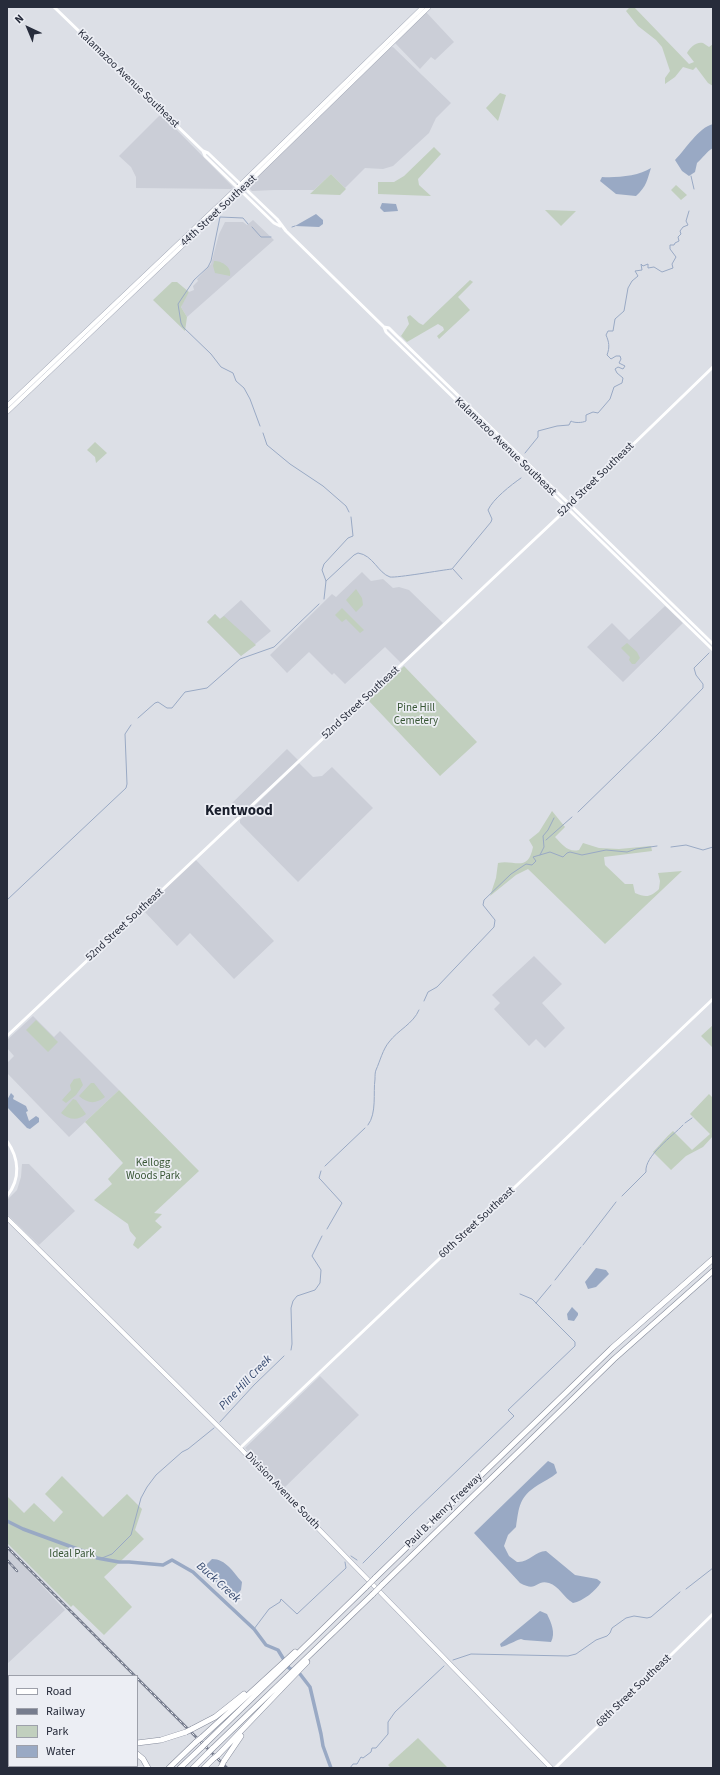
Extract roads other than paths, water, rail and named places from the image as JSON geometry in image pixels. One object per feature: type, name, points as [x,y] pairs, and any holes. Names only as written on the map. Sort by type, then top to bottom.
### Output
[{"type":"highway","name":"Paul B. Henry Freeway","points":[[307,1643],[612,1348],[713,1259]]},
{"type":"highway","name":"Paul B. Henry Freeway","points":[[285,1683],[350,1616],[614,1359],[713,1271]]},
{"type":"highway","points":[[180,1768],[204,1745],[279,1666],[307,1643]]},
{"type":"highway","points":[[170,1768],[307,1643]]},
{"type":"highway","points":[[138,1743],[161,1740],[192,1729],[220,1713],[274,1672]]},
{"type":"highway","points":[[221,1767],[239,1739],[281,1690],[285,1683]]},
{"type":"highway","points":[[193,1768],[285,1683]]},
{"type":"highway","points":[[204,1768],[281,1690]]},
{"type":"highway","points":[[138,1755],[143,1759],[148,1768]]},
{"type":"main road","name":"Kalamazoo Avenue Southeast","points":[[54,7],[203,151],[214,159],[274,223],[281,226]]},
{"type":"main road","name":"44th Street Southeast","points":[[8,409],[26,394],[185,243],[191,232],[210,214],[288,145],[420,16],[425,8]]},
{"type":"main road","name":"44th Street Southeast","points":[[8,409],[11,402],[120,298],[160,261],[210,220],[298,128],[425,8]]},
{"type":"main road","points":[[356,78],[357,73],[364,64]]},
{"type":"main road","points":[[335,98],[336,91]]},
{"type":"main road","points":[[296,136],[298,128]]},
{"type":"main road","points":[[288,145],[289,138]]},
{"type":"main road","name":"Kalamazoo Avenue Southeast","points":[[203,151],[208,159],[274,216],[281,226],[384,327],[396,335],[457,393],[713,644]]},
{"type":"main road","points":[[208,159],[209,157],[214,159]]},
{"type":"main road","points":[[210,214],[210,220]]},
{"type":"main road","points":[[267,216],[271,218],[274,216]]},
{"type":"main road","points":[[160,261],[160,267]]},
{"type":"main road","points":[[130,296],[129,292],[132,288]]},
{"type":"main road","points":[[120,298],[120,305]]},
{"type":"main road","points":[[94,330],[93,326],[96,322]]},
{"type":"main road","name":"Kalamazoo Avenue Southeast","points":[[384,327],[386,332],[713,649]]},
{"type":"main road","points":[[420,364],[424,364],[436,373]]},
{"type":"main road","name":"52nd Street Southeast","points":[[7,1036],[568,508],[713,367]]},
{"type":"main road","points":[[439,382],[452,393],[457,393]]},
{"type":"main road","points":[[26,394],[28,386]]},
{"type":"main road","points":[[486,428],[491,427]]},
{"type":"main road","points":[[515,456],[522,461],[524,459]]},
{"type":"main road","points":[[525,466],[529,465],[534,468]]},
{"type":"main road","points":[[576,516],[579,516],[606,542],[609,542]]},
{"type":"main road","points":[[611,550],[621,557],[625,557]]},
{"type":"main road","points":[[629,567],[632,566],[644,575]]},
{"type":"main road","points":[[651,589],[663,598],[668,599]]},
{"type":"main road","points":[[669,606],[673,607],[691,622]]},
{"type":"main road","name":"60th Street Southeast","points":[[240,1448],[713,999]]},
{"type":"main road","points":[[7,1141],[15,1156],[17,1167],[14,1184],[7,1196]]},
{"type":"main road","name":"Division Avenue South","points":[[7,1218],[240,1448],[551,1768]]},
{"type":"main road","name":"68th Street Southeast","points":[[554,1768],[713,1614]]},
{"type":"water","points":[[713,124],[713,148],[708,151],[697,163],[695,172],[689,176],[682,171],[675,160],[697,134]]},
{"type":"water","points":[[651,168],[645,186],[636,196],[616,194],[600,181],[602,177],[627,176],[646,171]]},
{"type":"water","points":[[382,203],[396,204],[398,211],[384,212],[380,208]]},
{"type":"water","points":[[316,214],[323,220],[323,224],[319,227],[295,226]]},
{"type":"water","points":[[11,1093],[14,1096],[13,1099],[26,1106],[29,1121],[36,1116],[39,1118],[39,1122],[30,1129],[27,1128],[7,1107],[7,1100]]},
{"type":"water","points":[[596,1268],[606,1270],[609,1274],[596,1287],[588,1289],[585,1282]]},
{"type":"water","points":[[572,1307],[578,1313],[574,1321],[568,1320],[567,1314]]},
{"type":"water","points":[[548,1461],[554,1464],[557,1473],[532,1489],[523,1498],[519,1508],[516,1527],[508,1535],[504,1546],[509,1556],[517,1562],[525,1561],[539,1553],[546,1551],[575,1575],[597,1579],[601,1582],[589,1595],[573,1603],[556,1587],[549,1583],[544,1582],[530,1587],[520,1583],[474,1533]]},
{"type":"water","points":[[212,1559],[221,1561],[225,1564],[242,1582],[241,1590],[234,1597],[223,1591],[204,1567]]},
{"type":"water","points":[[540,1611],[547,1614],[551,1624],[553,1635],[551,1642],[521,1639],[501,1647],[500,1644]]},
{"type":"waterway","points":[[691,176],[694,189]]},
{"type":"waterway","points":[[525,453],[538,437],[538,431],[557,426],[569,425],[571,421],[584,422],[586,421],[586,415],[593,412],[598,413],[610,399],[614,387],[622,383],[623,378],[615,369],[618,367],[623,369],[625,366],[619,363],[621,359],[620,356],[616,356],[611,359],[607,355],[609,345],[606,335],[608,331],[613,331],[615,319],[624,311],[628,288],[632,281],[638,276],[635,271],[642,270],[641,264],[643,266],[648,264],[648,268],[654,267],[662,272],[673,268],[672,264],[676,257],[670,249],[670,245],[674,245],[679,241],[678,237],[681,234],[680,231],[683,227],[688,225],[686,221],[689,211]]},
{"type":"waterway","points":[[248,224],[243,218],[220,217],[211,261],[208,267],[194,280],[178,304],[183,327],[211,354],[221,367],[233,373],[236,381],[244,388],[250,399],[260,426]]},
{"type":"waterway","points":[[252,227],[261,237],[271,237]]},
{"type":"waterway","points":[[263,433],[267,445],[290,464],[323,486],[346,506],[349,512]]},
{"type":"waterway","points":[[326,581],[358,553],[368,557],[382,572],[390,577],[452,569],[491,522],[492,519],[488,510],[490,506],[503,492],[521,478]]},
{"type":"waterway","points":[[324,599],[326,581],[322,570],[324,564],[348,538],[353,536],[351,517]]},
{"type":"waterway","points":[[453,569],[462,579]]},
{"type":"waterway","points":[[138,718],[158,702],[167,708],[172,708],[185,692],[207,688],[240,659],[274,647],[319,604]]},
{"type":"waterway","points":[[578,812],[703,688],[703,684],[696,675],[694,668],[709,653]]},
{"type":"waterway","points":[[7,900],[126,788],[125,734],[131,725]]},
{"type":"waterway","points":[[546,840],[572,817]]},
{"type":"waterway","points":[[540,855],[544,847],[543,836],[554,818]]},
{"type":"waterway","points":[[671,847],[686,845],[703,850],[713,847]]},
{"type":"waterway","points":[[424,1001],[428,992],[437,987],[494,927],[495,920],[483,905],[484,900],[511,874],[526,864],[532,865],[536,861],[533,857],[550,852],[563,857],[570,852],[582,855],[606,850],[627,852],[657,846]]},
{"type":"waterway","points":[[368,1125],[374,1109],[375,1072],[383,1052],[387,1045],[413,1019],[419,1010]]},
{"type":"waterway","points":[[685,1123],[692,1118]]},
{"type":"waterway","points":[[622,1196],[646,1172],[647,1166],[654,1153],[683,1125]]},
{"type":"waterway","points":[[325,1166],[365,1128]]},
{"type":"waterway","points":[[321,1171],[319,1178],[342,1203],[327,1229]]},
{"type":"waterway","points":[[583,1245],[616,1202]]},
{"type":"waterway","name":"Pine Hill Creek","points":[[291,1350],[291,1308],[293,1301],[297,1296],[315,1290],[320,1283],[321,1270],[312,1256],[322,1236]]},
{"type":"waterway","points":[[555,1280],[581,1247]]},
{"type":"waterway","points":[[536,1303],[551,1285]]},
{"type":"waterway","points":[[363,1563],[514,1416],[508,1410],[575,1346],[575,1342],[532,1299],[520,1294]]},
{"type":"waterway","name":"Pine Hill Creek","points":[[220,1422],[254,1385],[284,1356]]},
{"type":"waterway","name":"Pine Hill Creek","points":[[102,1558],[112,1554],[131,1535],[141,1498],[156,1475],[182,1452],[214,1428]]},
{"type":"waterway","name":"Buck Creek","points":[[7,1521],[23,1529],[91,1554],[97,1558],[119,1562],[163,1565],[172,1560],[193,1572],[254,1629],[266,1645],[278,1650],[289,1668],[300,1674],[310,1687],[323,1746],[331,1768]]},
{"type":"waterway","points":[[351,1556],[357,1560]]},
{"type":"waterway","points":[[254,1629],[269,1609],[280,1602],[281,1599],[297,1614],[346,1568],[345,1562]]},
{"type":"waterway","points":[[686,1589],[713,1568]]},
{"type":"waterway","points":[[453,1660],[471,1654],[568,1656],[576,1654],[596,1640],[607,1636],[612,1628],[626,1618],[634,1616],[647,1618],[651,1617],[680,1592]]},
{"type":"waterway","points":[[350,1768],[353,1764],[357,1764],[361,1757],[363,1758],[371,1752],[372,1748],[376,1748],[388,1734],[388,1722],[395,1712],[444,1666]]},
{"type":"railway","points":[[7,1547],[134,1675]]},
{"type":"railway","points":[[7,1560],[17,1571]]},
{"type":"railway","points":[[138,1679],[227,1768]]},
{"type":"district","name":"Kentwood","points":[[239,812]]},
{"type":"park label","name":"Pine Hill Cemetery","points":[[416,715]]},
{"type":"park label","name":"Kellogg Woods Park","points":[[153,1170]]},
{"type":"park label","name":"Ideal Park","points":[[72,1555]]}]
